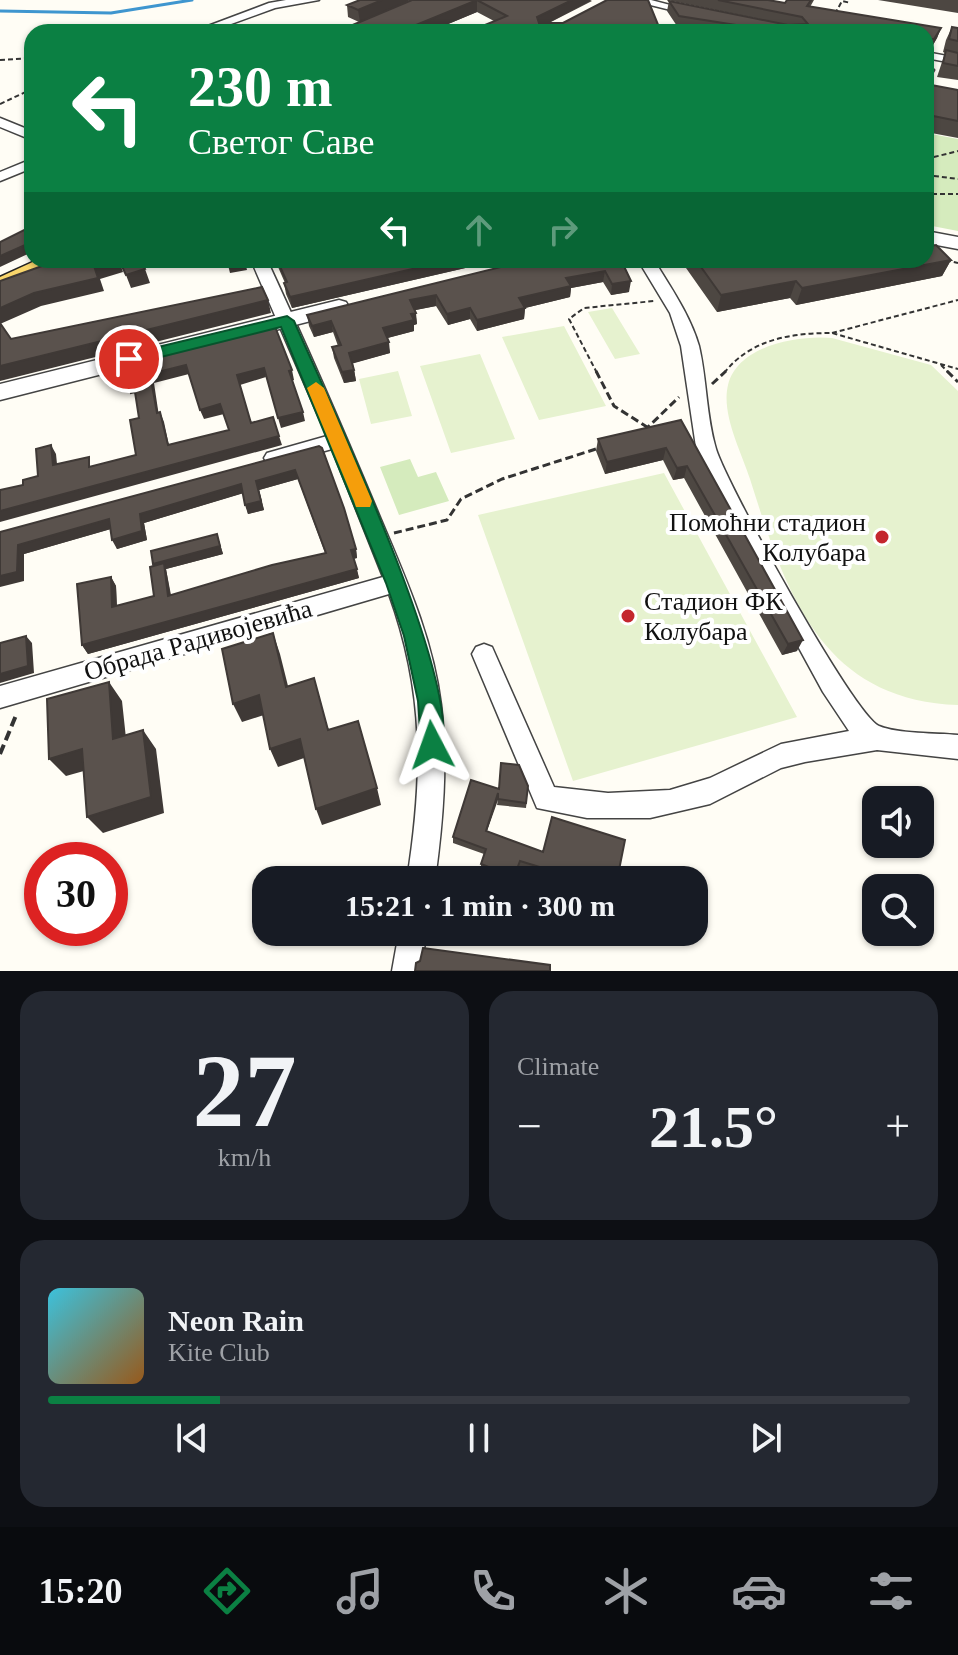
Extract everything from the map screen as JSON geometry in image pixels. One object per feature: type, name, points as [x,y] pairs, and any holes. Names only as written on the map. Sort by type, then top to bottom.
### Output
[{"type":"main road","points":[[0,287],[40,268]]},
{"type":"street","points":[[220,24],[273,5],[313,0]]},
{"type":"street","points":[[636,0],[707,15]]},
{"type":"street","points":[[934,56],[958,61]]},
{"type":"street","points":[[0,122],[24,132]]},
{"type":"street","points":[[0,131],[24,134]]},
{"type":"street","points":[[0,177],[24,166]]},
{"type":"street","points":[[934,230],[958,235]]},
{"type":"street","points":[[934,238],[958,243]]},
{"type":"street","points":[[263,268],[378,537],[414,636],[429,701],[433,767],[430,824],[423,866]]},
{"type":"street","points":[[651,268],[669,298],[690,346],[706,447],[720,485],[831,684],[860,727],[877,738]]},
{"type":"street","points":[[0,392],[363,301]]},
{"type":"street","points":[[248,466],[338,440]]},
{"type":"street","name":"Обрада Радивојевића","points":[[9,704],[396,583]]},
{"type":"street","points":[[484,654],[546,799],[610,806],[688,799],[712,791],[780,756],[877,738],[958,747]]},
{"type":"street","points":[[406,971],[410,946]]},
{"type":"path","points":[[831,24],[842,1],[851,3]]},
{"type":"path","points":[[0,60],[24,58]]},
{"type":"path","points":[[0,104],[24,93]]},
{"type":"path","points":[[934,157],[958,151]]},
{"type":"path","points":[[934,176],[958,179]]},
{"type":"path","points":[[934,194],[958,194]]},
{"type":"path","points":[[937,258],[958,263]]},
{"type":"path","points":[[647,427],[614,406],[569,319],[584,308],[669,298]]},
{"type":"path","points":[[637,435],[681,395],[716,382],[734,361],[762,343],[796,334],[832,333],[958,300]]},
{"type":"path","points":[[832,333],[958,369]]},
{"type":"path","points":[[939,364],[958,382]]},
{"type":"path","points":[[378,537],[447,520],[461,499],[502,479],[600,448]]},
{"type":"path","points":[[0,754],[9,704]]},
{"type":"green space","points":[[934,134],[958,139],[958,231],[934,226]]},
{"type":"green space","points":[[612,308],[640,354],[615,359],[588,312]]},
{"type":"green space","points":[[564,326],[606,406],[539,420],[502,337]]},
{"type":"green space","points":[[803,338],[832,338],[931,365],[958,391],[958,705],[911,698],[872,683],[841,661],[815,632],[795,598],[763,520],[733,432],[727,408],[728,385],[734,371],[744,360],[771,345]]},
{"type":"green space","points":[[480,354],[515,439],[451,453],[420,366]]},
{"type":"green space","points":[[398,371],[412,416],[371,424],[359,379]]},
{"type":"green space","points":[[410,459],[418,477],[436,472],[449,501],[399,515],[380,467]]},
{"type":"green space","name":"Стадион ФК Колубара","points":[[664,473],[797,717],[573,781],[478,515]]},
{"type":"building","points":[[360,0],[382,0],[358,10],[347,5]]},
{"type":"building","points":[[412,0],[477,0],[418,24],[355,24]]},
{"type":"building","points":[[477,0],[572,0],[537,17],[539,23],[563,23],[607,0],[648,0],[658,24],[488,24],[507,16]]},
{"type":"building","points":[[718,0],[785,3],[787,0],[811,0],[807,6],[917,24],[808,24],[802,17]]},
{"type":"building","points":[[669,1],[783,24],[730,24],[679,16]]},
{"type":"building","points":[[934,27],[941,28],[934,39]]},
{"type":"building","points":[[952,27],[958,28],[958,41],[949,39]]},
{"type":"building","points":[[946,50],[958,53],[958,66],[943,63]]},
{"type":"building","points":[[934,86],[958,90],[958,121],[934,116]]},
{"type":"building","points":[[24,230],[24,246],[0,256],[0,242]]},
{"type":"building","points":[[936,245],[951,260],[934,263]]},
{"type":"building","points":[[36,268],[95,268],[98,278],[34,293],[0,308],[0,281]]},
{"type":"building","points":[[123,268],[145,269],[126,275]]},
{"type":"building","points":[[281,268],[417,268],[290,297],[284,283],[287,282]]},
{"type":"building","points":[[497,268],[625,268],[631,281],[612,284],[605,271],[566,278],[571,286],[519,298],[525,308],[477,320],[470,308],[447,314],[436,295],[410,300],[416,313],[411,314],[414,320],[383,328],[389,342],[349,353],[354,370],[342,372],[332,347],[341,345],[331,321],[312,326],[307,315]]},
{"type":"building","points":[[702,268],[908,268],[802,288],[796,281],[721,295]]},
{"type":"building","points":[[262,287],[268,300],[0,366],[0,323],[11,339]]},
{"type":"building","points":[[274,324],[292,370],[289,371],[303,412],[278,418],[264,368],[237,375],[251,423],[273,417],[279,436],[0,511],[0,490],[23,485],[23,480],[38,476],[36,449],[51,445],[53,465],[89,457],[89,467],[136,455],[130,420],[139,418],[135,392],[131,393],[129,374],[121,376],[119,363]],"holes":[[[186,365],[200,410],[220,404],[229,430],[168,445],[160,412],[157,413],[150,374]]]},
{"type":"building","points":[[681,420],[803,640],[788,644],[687,466],[677,468],[666,448],[607,462],[598,439]]},
{"type":"building","points":[[319,446],[344,508],[356,549],[351,550],[357,569],[82,645],[77,584],[111,577],[112,607],[154,596],[150,567],[164,563],[168,596],[272,565],[326,553],[295,470],[256,481],[261,501],[245,505],[241,484],[140,514],[142,531],[112,540],[109,519],[18,545],[17,572],[0,576],[0,532]]},
{"type":"building","points":[[217,534],[220,546],[153,564],[151,551]]},
{"type":"building","points":[[273,633],[286,687],[314,678],[328,730],[358,721],[377,788],[316,809],[300,739],[270,749],[259,695],[233,704],[222,649]]},
{"type":"building","points":[[26,636],[28,666],[0,674],[0,643]]},
{"type":"building","points":[[109,682],[113,739],[143,730],[151,797],[87,817],[82,749],[49,759],[47,699]]},
{"type":"building","points":[[501,763],[519,765],[528,786],[526,803],[498,799],[498,793],[486,831],[543,852],[552,817],[625,840],[620,866],[536,866],[520,861],[518,866],[481,864],[486,849],[453,837],[471,780],[499,789]]},
{"type":"building","points":[[423,948],[550,965],[550,971],[415,971]]},
{"type":"waterway","points":[[0,11],[111,13],[192,0]]},
{"type":"slow traffic","points":[[316,388],[363,501]]},
{"type":"place","name":"Помоћни стадион Колубара","points":[[882,537]]},
{"type":"place","name":"Стадион ФК Колубара","points":[[628,616]]},
{"type":"route","points":[[129,359],[287,321],[396,583],[414,636],[429,701],[432,745]]}]
